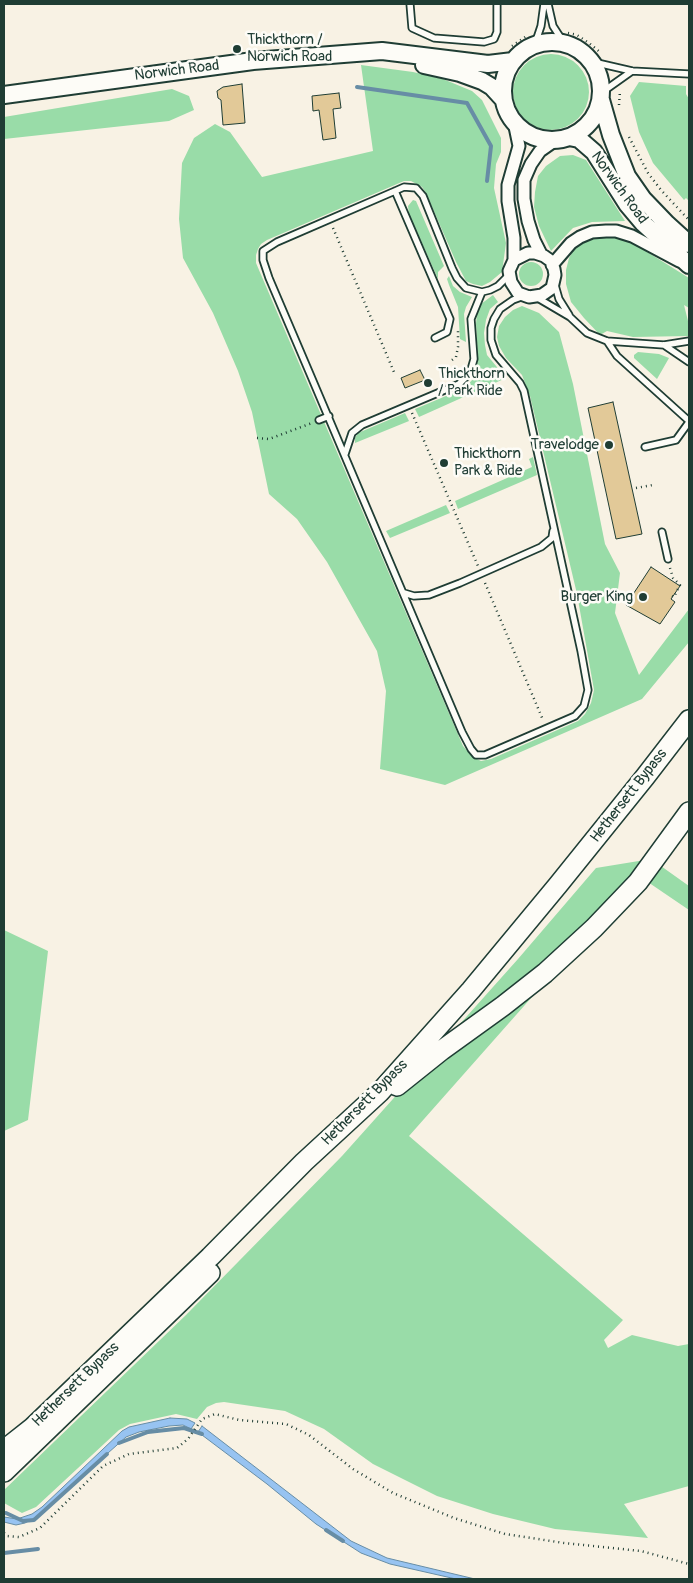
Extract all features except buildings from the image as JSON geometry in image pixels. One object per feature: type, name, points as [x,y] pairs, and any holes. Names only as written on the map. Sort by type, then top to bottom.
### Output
[{"type":"highway","name":"Hethersett Bypass","points":[[4,1450],[39,1421],[210,1257],[304,1162],[380,1092],[471,990],[645,777],[689,720]]},
{"type":"highway","name":"Hethersett Bypass","points":[[4,1472],[190,1294],[342,1136],[382,1099],[442,1050],[545,973],[594,928],[638,882],[689,812]]},
{"type":"main road","points":[[504,99],[505,80],[513,61],[522,50],[535,44],[549,42],[564,36],[578,49],[600,60]]},
{"type":"main road","name":"Norwich Road","points":[[4,94],[253,61],[382,51],[488,64],[513,61]]},
{"type":"main road","name":"Norwich Road","points":[[351,54],[434,66],[460,73],[492,88],[504,99],[508,112],[514,122],[525,132],[540,138],[579,139],[594,152],[627,204],[643,223],[689,266]]},
{"type":"main road","name":"Norwich Road","points":[[600,60],[601,97],[611,135],[627,176],[643,199],[689,244]]},
{"type":"main road","points":[[563,138],[581,132],[589,125],[601,97]]},
{"type":"street","points":[[514,122],[519,146],[508,185],[508,200],[514,238],[514,260]]},
{"type":"street","points":[[541,254],[528,253],[520,255],[510,265],[513,288],[524,296],[536,297],[548,292],[552,288],[554,281],[554,269],[548,259],[541,254],[534,240],[524,198],[524,180],[531,164],[540,151],[563,138]]},
{"type":"street","points":[[552,265],[571,243],[580,237],[592,232],[616,231],[632,236],[689,266]]},
{"type":"lane","points":[[410,4],[412,28],[434,38],[484,42],[494,39],[497,32],[497,4]]},
{"type":"lane","points":[[546,4],[553,26],[564,36]]},
{"type":"lane","points":[[535,44],[546,4]]},
{"type":"lane","points":[[600,60],[632,70],[689,74]]},
{"type":"lane","points":[[601,97],[632,70]]},
{"type":"lane","points":[[510,275],[498,286],[482,292],[466,288],[457,278],[423,196],[416,188],[404,187],[269,246],[263,251],[263,260],[269,278],[462,732],[471,749],[476,754],[485,754],[575,716],[584,706],[588,690],[524,391],[520,383],[496,355],[491,340],[491,328],[500,309],[513,300],[524,296]]},
{"type":"lane","points":[[395,191],[450,319],[447,332],[435,338]]},
{"type":"lane","points":[[554,281],[559,299],[570,317]]},
{"type":"lane","points":[[345,454],[352,433],[362,425],[459,384],[470,373],[474,359],[471,319],[482,292]]},
{"type":"lane","points":[[536,297],[570,317],[587,332],[607,341],[664,344],[689,341]]},
{"type":"lane","points":[[607,341],[618,356],[689,422],[676,440],[645,447]]},
{"type":"lane","points":[[664,344],[689,362]]},
{"type":"lane","points":[[319,420],[328,416]]},
{"type":"lane","points":[[404,593],[414,596],[429,595],[481,574],[541,547],[552,538],[554,526]]},
{"type":"lane","points":[[662,532],[668,559]]},
{"type":"path","points":[[564,36],[583,39],[600,60]]},
{"type":"path","points":[[619,108],[619,95],[624,86]]},
{"type":"path","points":[[629,137],[648,173],[689,220]]},
{"type":"path","points":[[329,220],[394,372]]},
{"type":"path","points":[[409,406],[541,716]]},
{"type":"path","points":[[257,438],[269,439],[319,420]]},
{"type":"path","points":[[636,488],[653,484]]},
{"type":"path","points":[[668,559],[674,578],[680,585],[674,597],[672,596]]},
{"type":"path","points":[[4,1533],[8,1536],[19,1536],[40,1528],[103,1466],[129,1454],[177,1448],[188,1439],[202,1419],[215,1414],[240,1420],[286,1424],[309,1436],[353,1469],[393,1493],[454,1518],[496,1531],[564,1543],[642,1551],[689,1564]]},
{"type":"green space","points":[[559,54],[572,60],[583,71],[589,84],[587,107],[572,124],[559,130],[543,130],[530,124],[515,107],[513,84],[519,71],[536,56]]},
{"type":"green space","points":[[361,65],[413,72],[443,79],[472,91],[482,100],[501,138],[501,152],[496,164],[494,188],[506,243],[502,272],[482,286],[466,281],[426,193],[422,187],[411,181],[404,181],[267,240],[258,249],[256,263],[463,746],[473,757],[481,761],[491,759],[578,721],[585,714],[591,703],[594,690],[577,594],[530,396],[522,375],[506,358],[499,346],[497,337],[499,326],[513,310],[522,306],[539,313],[559,332],[573,384],[605,544],[620,573],[615,613],[639,675],[689,609],[689,642],[642,699],[445,785],[380,769],[386,691],[377,651],[327,562],[297,519],[269,494],[252,412],[238,371],[213,313],[183,258],[179,219],[182,163],[194,138],[215,124],[230,132],[262,177],[373,151]]},
{"type":"green space","points":[[639,82],[686,86],[686,94],[689,99],[689,201],[686,198],[684,200],[653,163],[639,132],[630,96]]},
{"type":"green space","points":[[172,89],[189,96],[194,110],[169,121],[4,139],[4,117]]},
{"type":"green space","points":[[573,155],[586,160],[625,221],[592,222],[573,228],[551,251],[539,226],[534,207],[538,176],[546,166],[560,156]]},
{"type":"green space","points":[[413,200],[416,201],[444,266],[438,272],[438,279],[409,214],[408,206]]},
{"type":"green space","points":[[617,235],[636,245],[689,278],[689,308],[684,305],[689,325],[689,336],[633,337],[607,331],[600,335],[571,302],[566,284],[566,270],[569,258],[576,246],[587,240]]},
{"type":"green space","points":[[531,262],[540,265],[543,274],[540,283],[531,286],[522,283],[519,274],[522,265]]},
{"type":"green space","points":[[449,276],[453,286],[460,292],[472,297],[464,314],[466,342],[460,339],[458,307],[447,279]]},
{"type":"green space","points":[[493,295],[498,302],[490,309],[486,320],[485,345],[487,355],[506,378],[419,417],[415,409],[465,388],[473,379],[478,360],[477,312],[481,304]]},
{"type":"green space","points":[[638,352],[659,354],[669,358],[657,379],[634,358],[634,355]]},
{"type":"green space","points":[[405,413],[409,421],[355,443],[358,433]]},
{"type":"green space","points":[[533,457],[537,475],[458,509],[455,501],[532,467],[529,459]]},
{"type":"green space","points":[[446,505],[450,513],[390,538],[386,531]]},
{"type":"green space","points":[[651,859],[689,886],[689,910],[639,876],[409,1136],[623,1320],[604,1340],[608,1348],[632,1335],[678,1346],[689,1344],[689,1486],[624,1504],[648,1538],[555,1529],[493,1514],[437,1496],[373,1464],[324,1429],[285,1411],[224,1402],[207,1407],[197,1419],[176,1414],[130,1424],[119,1430],[36,1507],[22,1513],[4,1503],[4,1490],[186,1315],[342,1156],[518,959],[596,868]]},
{"type":"green space","points":[[4,930],[48,951],[28,1120],[4,1131]]},
{"type":"water","points":[[170,1418],[187,1419],[195,1423],[191,1429],[183,1425],[169,1426],[139,1432],[126,1437],[36,1517],[16,1525],[4,1522],[4,1517],[17,1519],[32,1514],[42,1507],[122,1431],[129,1427]]},
{"type":"water","points":[[202,1426],[351,1541],[387,1558],[475,1579],[456,1579],[390,1564],[361,1553],[316,1524],[198,1432]]},
{"type":"waterway","points":[[357,87],[467,103],[491,146],[487,181]]},
{"type":"waterway","points":[[119,1443],[148,1432],[184,1428],[202,1434]]},
{"type":"waterway","points":[[6,1513],[23,1521],[34,1520],[107,1454]]},
{"type":"waterway","points":[[326,1530],[343,1541]]},
{"type":"waterway","points":[[4,1553],[38,1549]]},
{"type":"place","name":"Thickthorn / Norwich Road","points":[[237,49]]},
{"type":"place","name":"Thickthorn / Park Ride","points":[[428,383]]},
{"type":"place","name":"Travelodge","points":[[609,445]]},
{"type":"place","name":"Thickthorn Park & Ride","points":[[444,463]]},
{"type":"place","name":"Burger King","points":[[643,597]]}]
